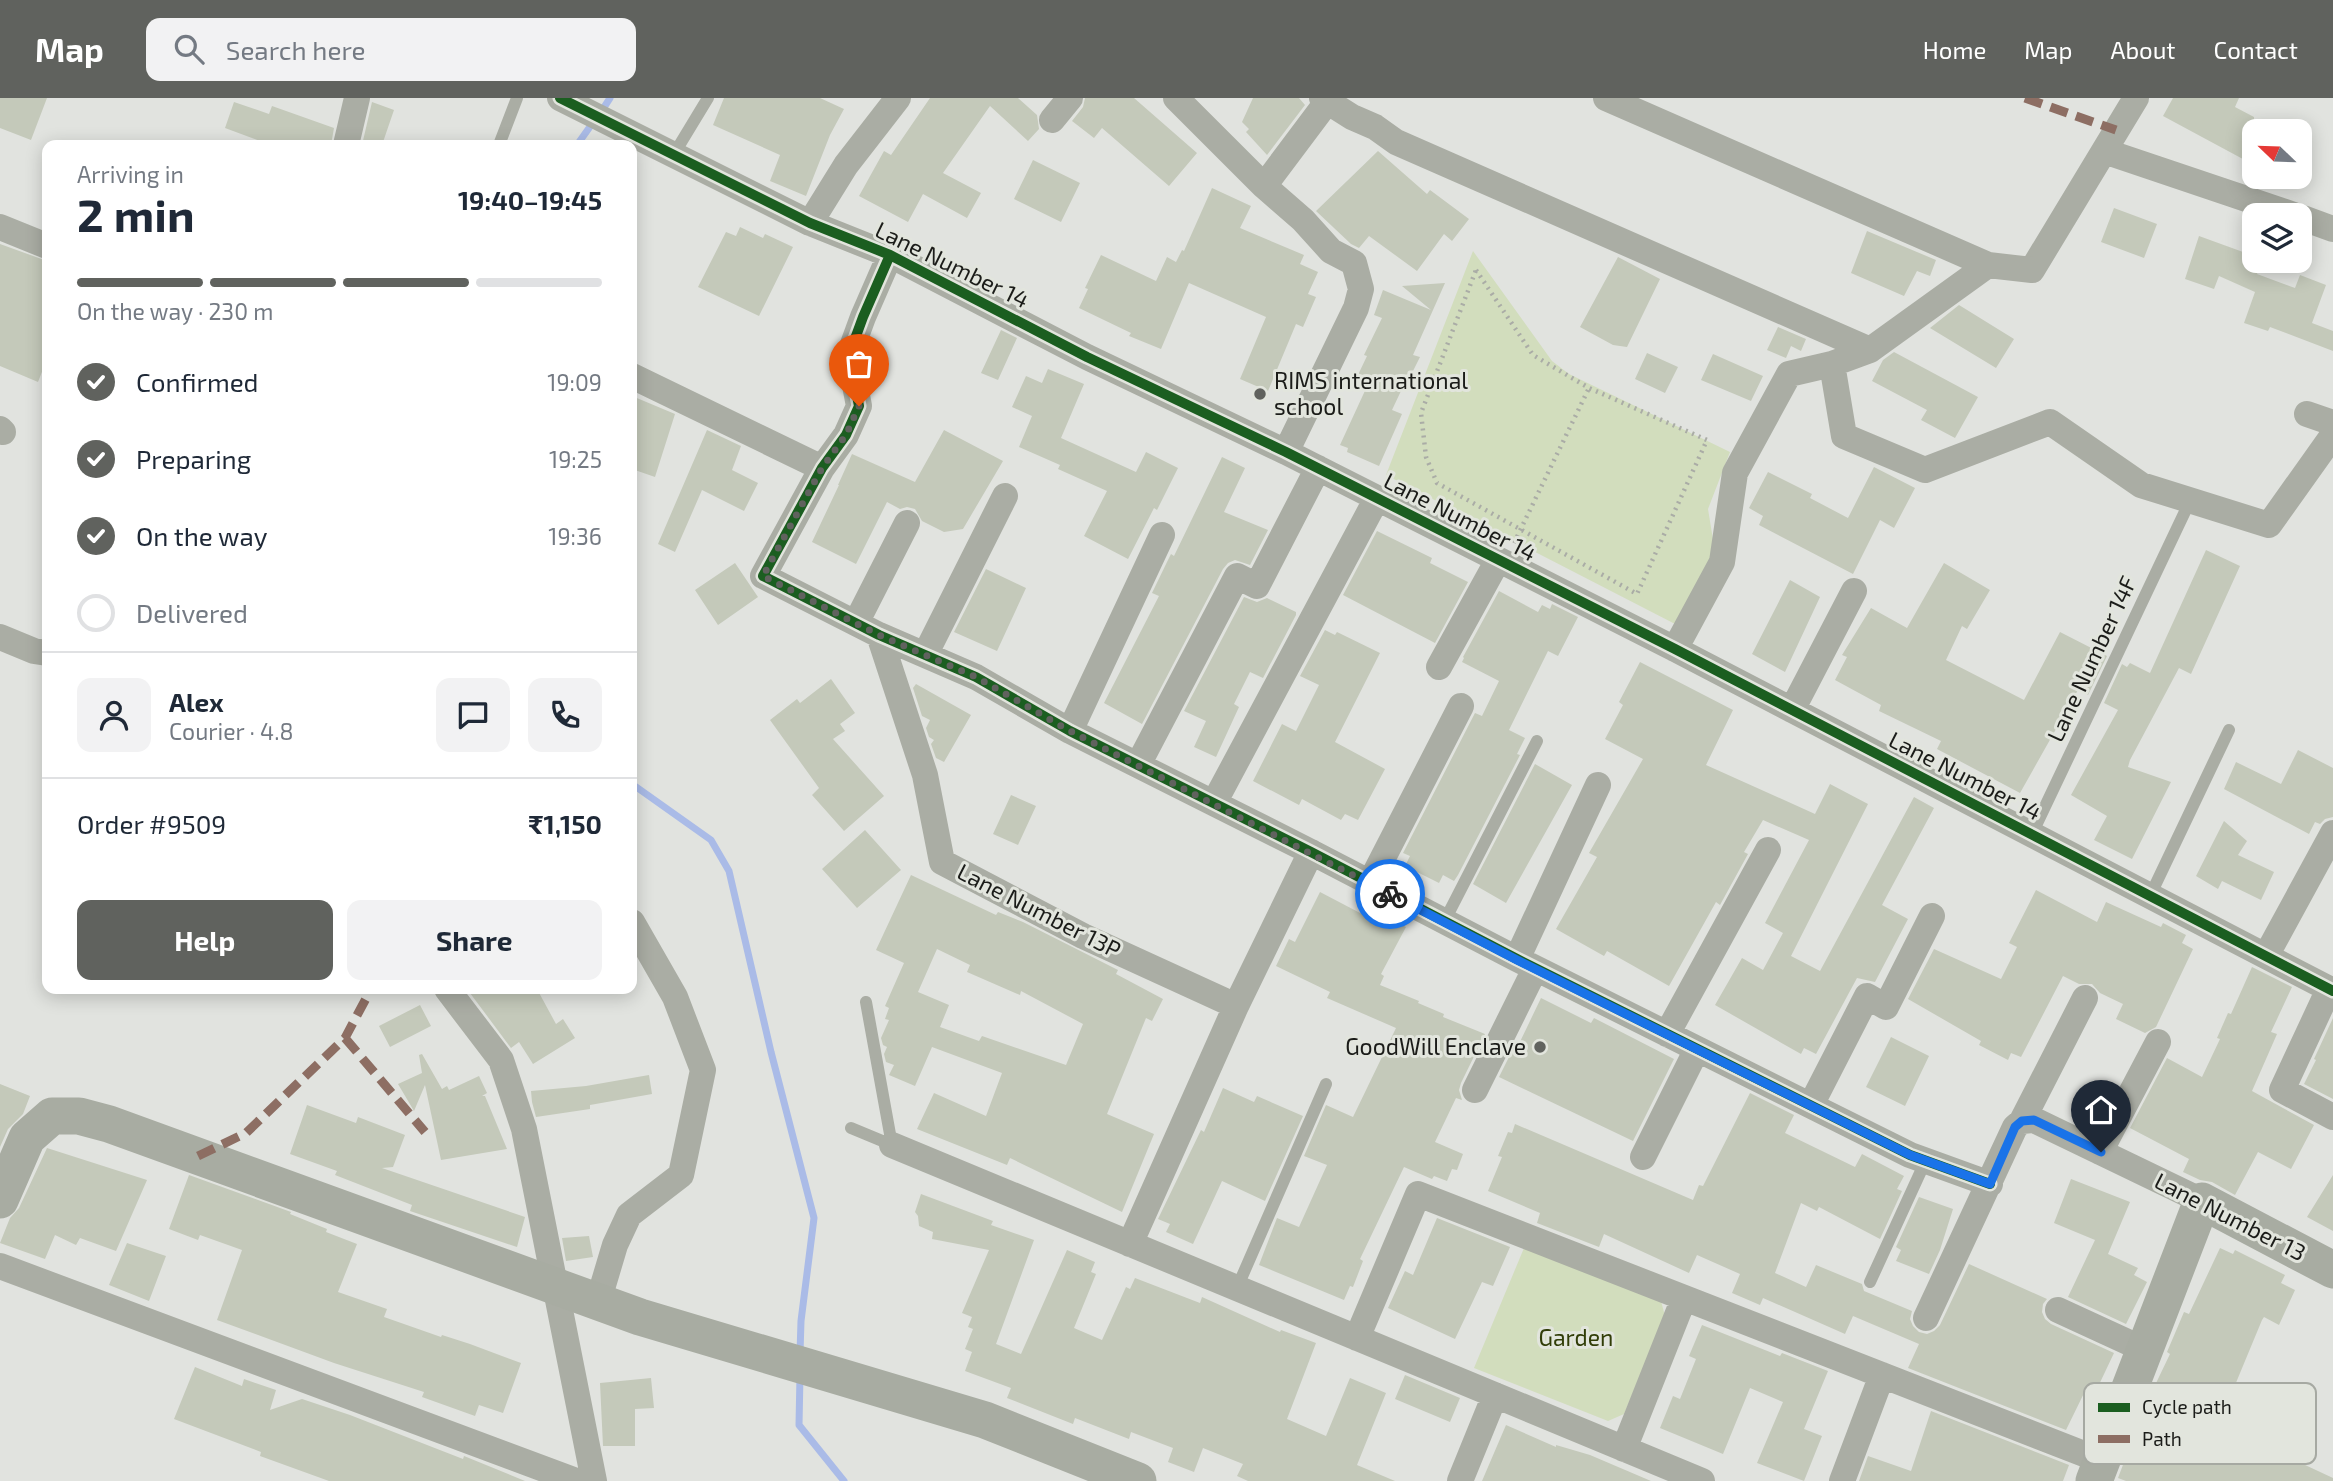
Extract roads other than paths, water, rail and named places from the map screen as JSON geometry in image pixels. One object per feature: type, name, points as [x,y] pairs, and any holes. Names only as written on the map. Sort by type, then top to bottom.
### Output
[{"type":"street","points":[[347,140],[357,98]]},
{"type":"street","name":"Lane Number 14","points":[[560,98],[810,223],[890,255],[1087,357],[1318,468],[1675,649],[2331,990]]},
{"type":"street","points":[[810,223],[846,165],[898,98]]},
{"type":"street","points":[[1052,120],[1070,98]]},
{"type":"street","points":[[1176,98],[1264,186],[1304,220],[1331,251],[1354,264],[1362,289],[1356,308],[1286,452]]},
{"type":"street","points":[[1606,98],[1988,265],[2032,270],[2136,98]]},
{"type":"street","points":[[1264,186],[1327,100],[1396,142],[1870,350]]},
{"type":"street","points":[[2104,151],[2258,203]]},
{"type":"street","points":[[2312,221],[2333,229]]},
{"type":"street","points":[[0,227],[42,244]]},
{"type":"street","points":[[890,255],[852,347],[859,406],[846,435],[822,468],[763,576],[868,629],[976,677],[1070,731],[1697,1049],[1926,1160],[1990,1184]]},
{"type":"street","points":[[1675,649],[1722,562],[1735,473],[1788,374],[1832,364],[1870,350],[1988,265]]},
{"type":"street","points":[[1832,364],[1844,436],[1925,470],[2050,422],[2141,485],[2269,525],[2333,435]]},
{"type":"street","points":[[637,378],[822,468]]},
{"type":"street","points":[[2307,414],[2333,423]]},
{"type":"street","points":[[1138,765],[1237,576],[1257,586],[1318,468]]},
{"type":"street","points":[[925,655],[1005,496]]},
{"type":"street","points":[[1214,803],[1377,498]]},
{"type":"street","points":[[868,629],[906,523]]},
{"type":"street","points":[[1070,731],[1162,535]]},
{"type":"street","points":[[1439,667],[1501,561]]},
{"type":"street","points":[[1792,710],[1854,592]]},
{"type":"street","name":"Lane Number 13P","points":[[868,629],[925,775],[942,862],[1083,936],[1236,1006]]},
{"type":"street","points":[[0,637],[42,652]]},
{"type":"street","points":[[1370,883],[1461,706]]},
{"type":"street","points":[[1475,1090],[1598,785]]},
{"type":"street","points":[[2266,956],[2333,833]]},
{"type":"street","points":[[1667,1034],[1768,850]]},
{"type":"street","points":[[1130,1244],[1236,1006],[1311,852]]},
{"type":"street","points":[[1811,1105],[1867,996],[1886,1007],[1932,916]]},
{"type":"street","points":[[598,1302],[615,1244],[629,1215],[681,1175],[703,1070],[675,997],[637,931]]},
{"type":"street","points":[[2331,990],[2282,1090],[2333,1117]]},
{"type":"street","points":[[451,994],[500,1060],[524,1129],[594,1481]]},
{"type":"street","points":[[1926,1318],[2015,1127],[2022,1121],[2085,998]]},
{"type":"street","points":[[2101,1152],[2158,1042]]},
{"type":"street","points":[[1643,1157],[1697,1049]]},
{"type":"street","points":[[0,1200],[27,1138],[52,1116],[79,1116],[109,1124],[640,1317],[985,1420],[1138,1481]]},
{"type":"street","name":"Lane Number 13","points":[[2022,1121],[2034,1120],[2202,1200],[2333,1269]]},
{"type":"street","points":[[892,1145],[1702,1481]]},
{"type":"street","points":[[1357,1338],[1418,1194],[1882,1375],[2098,1471]]},
{"type":"street","points":[[2132,1383],[2202,1200]]},
{"type":"street","points":[[0,1266],[576,1481]]},
{"type":"street","points":[[1624,1449],[1684,1298]]},
{"type":"street","points":[[2058,1310],[2145,1350]]},
{"type":"street","points":[[1842,1481],[1882,1375]]},
{"type":"street","points":[[1460,1481],[1494,1395]]},
{"type":"lane","points":[[501,140],[517,98]]},
{"type":"lane","points":[[674,154],[708,98]]},
{"type":"lane","name":"Lane Number 14F","points":[[2032,834],[2190,501]]},
{"type":"lane","points":[[2150,895],[2229,730]]},
{"type":"lane","points":[[1444,922],[1538,741]]},
{"type":"lane","points":[[866,1002],[892,1145]]},
{"type":"lane","points":[[1237,1288],[1326,1084]]},
{"type":"lane","points":[[851,1128],[892,1145]]},
{"type":"lane","points":[[1870,1282],[1926,1160]]},
{"type":"waterway","points":[[601,112],[610,98]]},
{"type":"waterway","points":[[581,140],[594,121]]},
{"type":"waterway","points":[[637,788],[711,840],[729,871],[771,1052],[814,1218],[801,1321],[800,1353]]},
{"type":"waterway","points":[[800,1375],[799,1425],[844,1481]]},
{"type":"place","name":"RIMS international school","points":[[1260,394]]},
{"type":"place","name":"GoodWill Enclave","points":[[1540,1047]]},
{"type":"park label","name":"Garden","points":[[1576,1338]]}]
